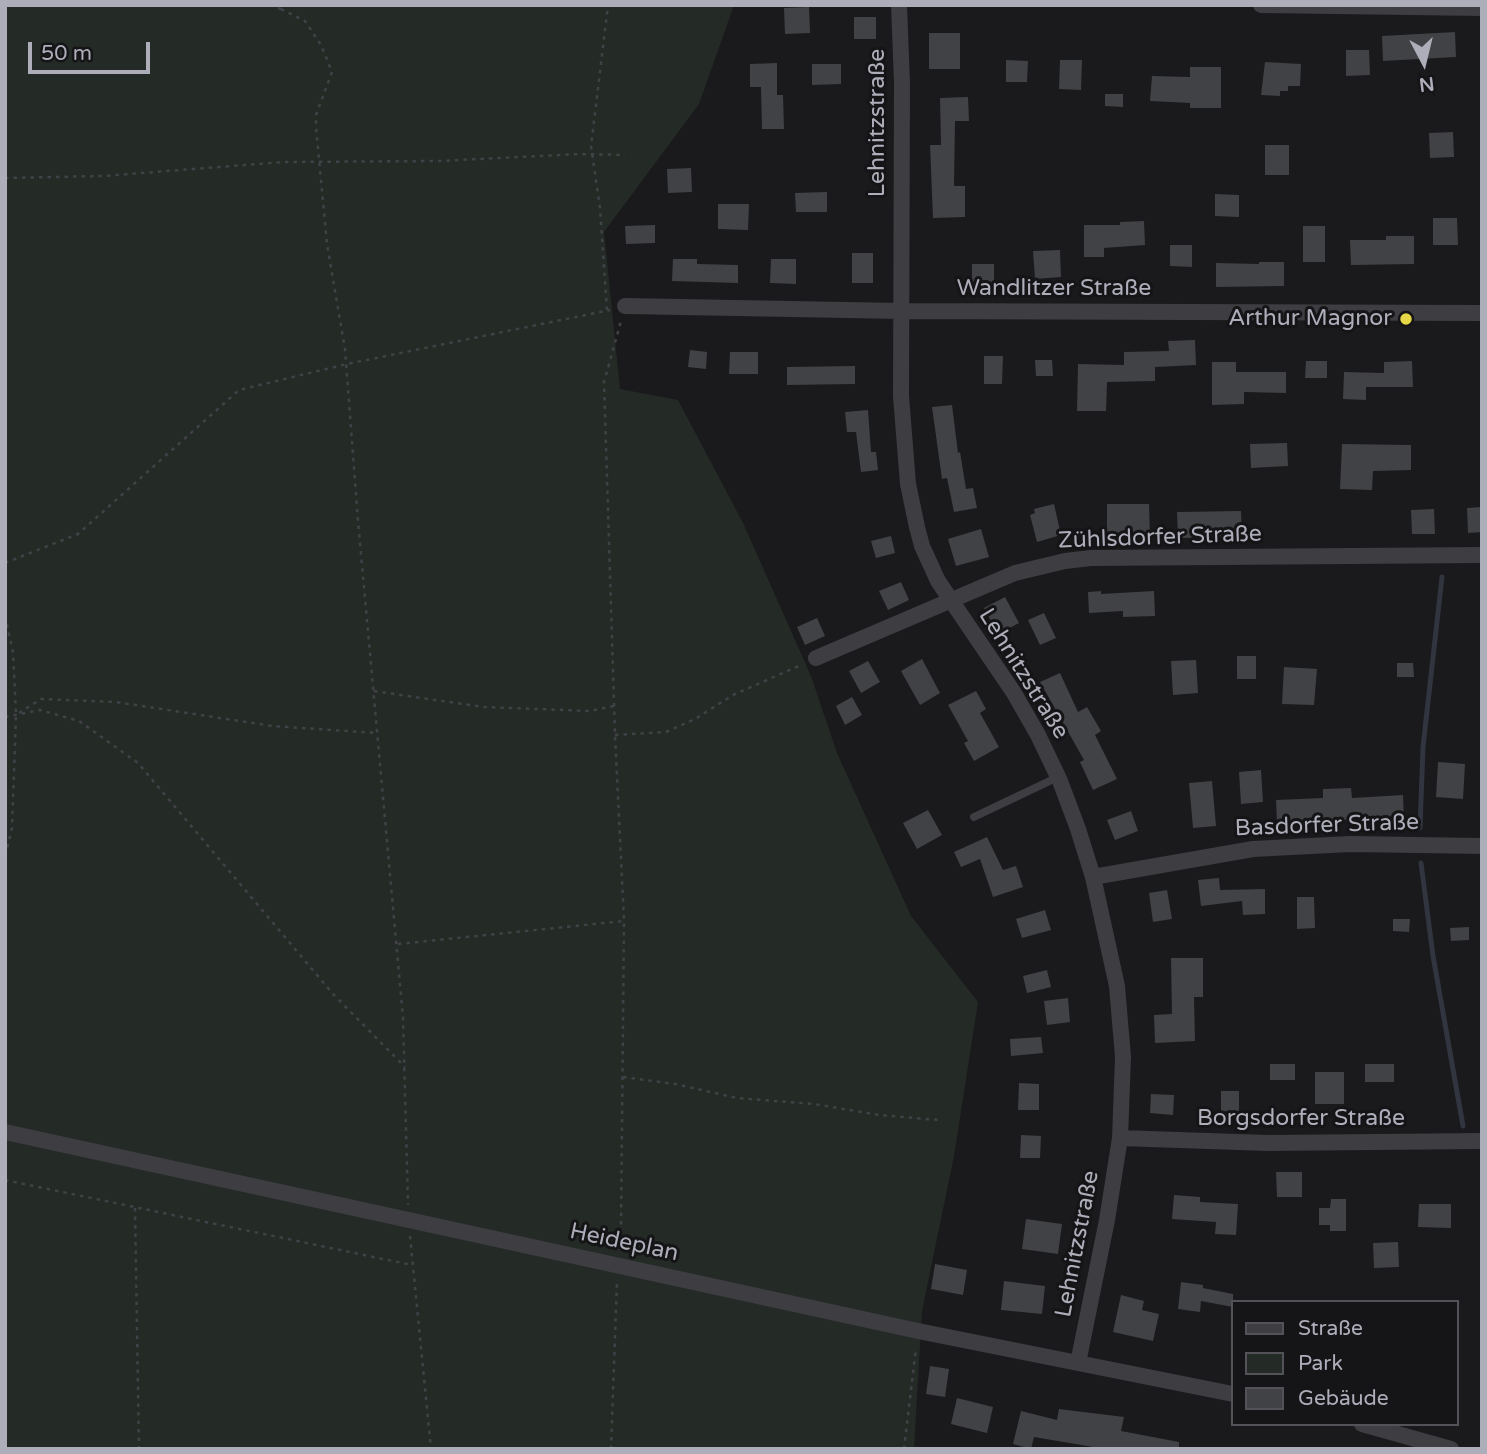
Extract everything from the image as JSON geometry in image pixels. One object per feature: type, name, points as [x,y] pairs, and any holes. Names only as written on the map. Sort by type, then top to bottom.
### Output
[{"type":"street","name":"Lehnitzstraße","points":[[899,5],[902,83],[901,396],[908,484],[928,562],[949,599],[1014,693],[1058,778],[1093,877],[1111,953],[1119,1007],[1123,1084],[1120,1138],[1107,1220],[1078,1363]]},
{"type":"street","points":[[1261,5],[1482,8]]},
{"type":"street","name":"Wandlitzer Straße","points":[[625,306],[1482,313]]},
{"type":"street","name":"Zühlsdorfer Straße","points":[[816,659],[949,599],[1039,566],[1091,558],[1482,555]]},
{"type":"street","name":"Basdorfer Straße","points":[[1093,877],[1253,849],[1350,844],[1482,846]]},
{"type":"street","name":"Heideplan","points":[[5,1132],[918,1331],[1232,1394]]},
{"type":"street","name":"Borgsdorfer Straße","points":[[1120,1138],[1322,1144],[1482,1141]]},
{"type":"street","points":[[1369,1426],[1451,1449]]},
{"type":"lane","points":[[974,817],[1058,778]]},
{"type":"path","points":[[270,5],[305,21],[321,44],[332,72],[316,115],[319,162],[327,244],[346,364],[397,944],[403,1018],[412,1265],[431,1449]]},
{"type":"path","points":[[281,9],[285,5]]},
{"type":"path","points":[[607,310],[600,208],[592,154],[608,5]]},
{"type":"path","points":[[5,178],[103,176],[285,162],[439,161],[625,155]]},
{"type":"path","points":[[5,563],[78,534],[239,390],[346,364],[625,306],[604,382],[624,921],[621,1229],[617,1265],[611,1449]]},
{"type":"path","points":[[5,616],[13,652],[16,715],[12,828],[5,857]]},
{"type":"path","points":[[615,735],[666,732],[695,719],[733,695],[816,659]]},
{"type":"path","points":[[373,691],[483,707],[590,711],[614,706]]},
{"type":"path","points":[[16,715],[41,699],[116,702],[272,726],[377,733]]},
{"type":"path","points":[[5,717],[40,710],[79,721],[138,764],[333,994],[405,1067]]},
{"type":"path","points":[[397,944],[624,921]]},
{"type":"path","points":[[623,1077],[737,1097],[939,1120]]},
{"type":"path","points":[[5,1180],[412,1265]]},
{"type":"path","points":[[135,1208],[139,1449]]},
{"type":"path","points":[[904,1449],[918,1331]]},
{"type":"green space","points":[[5,5],[734,5],[699,104],[604,232],[620,389],[678,400],[743,523],[811,676],[837,753],[911,916],[978,1002],[954,1156],[922,1311],[914,1449],[5,1449]]},
{"type":"building","points":[[809,7],[810,33],[785,34],[784,8]]},
{"type":"building","points":[[854,17],[876,17],[876,39],[854,39]]},
{"type":"building","points":[[1455,32],[1456,57],[1383,61],[1382,36]]},
{"type":"building","points":[[929,33],[960,33],[960,69],[929,69]]},
{"type":"building","points":[[1346,50],[1369,50],[1370,75],[1346,76]]},
{"type":"building","points":[[1006,60],[1028,61],[1027,82],[1006,82]]},
{"type":"building","points":[[1060,60],[1082,60],[1081,90],[1059,89]]},
{"type":"building","points":[[1265,62],[1301,64],[1300,86],[1288,86],[1288,91],[1280,91],[1280,96],[1261,95]]},
{"type":"building","points":[[777,63],[777,95],[783,95],[784,129],[762,129],[761,87],[750,87],[750,64]]},
{"type":"building","points":[[812,64],[841,64],[841,84],[812,85]]},
{"type":"building","points":[[1190,67],[1221,67],[1221,108],[1190,108],[1190,103],[1150,101],[1152,76],[1190,77]]},
{"type":"building","points":[[1105,94],[1123,94],[1123,107],[1105,106]]},
{"type":"building","points":[[968,97],[969,121],[955,121],[954,186],[965,186],[965,217],[933,218],[930,145],[941,145],[940,98]]},
{"type":"building","points":[[1453,132],[1454,157],[1430,158],[1429,133]]},
{"type":"building","points":[[1265,145],[1289,145],[1289,175],[1265,175]]},
{"type":"building","points":[[691,168],[692,192],[668,193],[667,169]]},
{"type":"building","points":[[827,192],[827,212],[796,212],[795,193]]},
{"type":"building","points":[[1215,194],[1239,195],[1239,217],[1215,216]]},
{"type":"building","points":[[718,204],[749,204],[748,230],[718,229]]},
{"type":"building","points":[[1433,218],[1457,218],[1458,245],[1433,245]]},
{"type":"building","points":[[1144,221],[1145,245],[1104,248],[1104,257],[1084,257],[1084,225],[1120,225],[1120,222]]},
{"type":"building","points":[[655,225],[655,243],[626,244],[625,226]]},
{"type":"building","points":[[1303,226],[1325,226],[1325,262],[1303,262]]},
{"type":"building","points":[[1386,236],[1414,236],[1414,264],[1351,265],[1350,240],[1386,240]]},
{"type":"building","points":[[1170,245],[1192,245],[1192,267],[1170,266]]},
{"type":"building","points":[[1060,250],[1061,277],[1035,279],[1033,251]]},
{"type":"building","points":[[852,253],[873,253],[873,283],[852,283]]},
{"type":"building","points":[[673,259],[697,259],[697,264],[738,265],[738,283],[672,281]]},
{"type":"building","points":[[771,259],[796,259],[796,284],[770,283]]},
{"type":"building","points":[[1284,262],[1284,286],[1216,287],[1216,263]]},
{"type":"building","points":[[972,264],[994,264],[994,286],[972,286]]},
{"type":"building","points":[[1195,340],[1196,365],[1155,367],[1155,381],[1107,382],[1106,411],[1077,411],[1078,364],[1124,365],[1124,352],[1169,351],[1168,341]]},
{"type":"building","points":[[690,350],[707,352],[706,369],[688,367]]},
{"type":"building","points":[[730,352],[758,352],[758,374],[729,374]]},
{"type":"building","points":[[984,356],[1003,356],[1002,384],[984,384]]},
{"type":"building","points":[[1035,360],[1052,360],[1053,376],[1036,376]]},
{"type":"building","points":[[1306,361],[1327,361],[1327,378],[1305,378]]},
{"type":"building","points":[[1412,361],[1413,387],[1366,387],[1366,400],[1343,399],[1344,372],[1384,373],[1384,362]]},
{"type":"building","points":[[1212,362],[1236,362],[1236,372],[1286,372],[1286,393],[1244,392],[1244,404],[1212,405]]},
{"type":"building","points":[[855,366],[855,384],[787,385],[787,367]]},
{"type":"building","points":[[952,405],[966,489],[973,488],[977,508],[954,512],[947,478],[942,479],[932,407]]},
{"type":"building","points":[[868,410],[871,452],[876,452],[878,470],[861,472],[856,432],[847,432],[845,412]]},
{"type":"building","points":[[1287,443],[1288,466],[1251,468],[1250,444]]},
{"type":"building","points":[[1342,444],[1411,445],[1411,470],[1373,471],[1372,490],[1340,489]]},
{"type":"building","points":[[1054,504],[1061,535],[1037,542],[1030,515],[1035,513],[1034,509]]},
{"type":"building","points":[[1107,504],[1149,504],[1150,538],[1107,538]]},
{"type":"building","points":[[1482,507],[1482,532],[1468,533],[1467,508]]},
{"type":"building","points":[[1434,509],[1435,534],[1412,534],[1411,510]]},
{"type":"building","points":[[1241,511],[1242,537],[1178,538],[1177,512]]},
{"type":"building","points":[[981,529],[989,557],[956,566],[948,539]]},
{"type":"building","points":[[891,536],[895,553],[876,558],[871,541]]},
{"type":"building","points":[[901,582],[909,600],[888,610],[879,591]]},
{"type":"building","points":[[1101,591],[1101,594],[1154,591],[1155,616],[1123,617],[1123,611],[1089,613],[1088,592]]},
{"type":"building","points":[[1005,597],[1019,623],[998,634],[984,608]]},
{"type":"building","points":[[1044,613],[1056,638],[1040,645],[1028,620]]},
{"type":"building","points":[[817,618],[825,636],[805,645],[797,627]]},
{"type":"building","points":[[1237,656],[1256,656],[1256,679],[1237,679]]},
{"type":"building","points":[[922,659],[940,693],[920,705],[901,671]]},
{"type":"building","points":[[1196,660],[1198,693],[1173,695],[1171,661]]},
{"type":"building","points":[[868,661],[880,682],[861,693],[849,671]]},
{"type":"building","points":[[1397,663],[1413,663],[1414,677],[1397,677]]},
{"type":"building","points":[[1284,667],[1317,669],[1314,705],[1282,704]]},
{"type":"building","points":[[1060,673],[1078,712],[1087,707],[1101,731],[1095,735],[1117,779],[1093,790],[1080,762],[1084,760],[1040,682]]},
{"type":"building","points":[[976,691],[986,709],[980,713],[999,747],[974,761],[964,743],[968,741],[948,705]]},
{"type":"building","points":[[852,697],[862,715],[845,725],[836,706]]},
{"type":"building","points":[[1438,762],[1465,764],[1463,799],[1436,797]]},
{"type":"building","points":[[1261,770],[1263,802],[1241,804],[1239,772]]},
{"type":"building","points":[[1212,781],[1216,826],[1193,828],[1189,783]]},
{"type":"building","points":[[1351,788],[1352,798],[1403,795],[1404,820],[1277,823],[1276,800],[1323,798],[1323,789]]},
{"type":"building","points":[[928,810],[942,835],[917,849],[903,823]]},
{"type":"building","points":[[1131,811],[1138,831],[1115,840],[1107,820]]},
{"type":"building","points":[[987,837],[1003,870],[1016,866],[1023,887],[993,897],[980,859],[961,867],[954,852]]},
{"type":"building","points":[[1219,878],[1220,890],[1265,889],[1265,914],[1243,915],[1242,901],[1201,906],[1198,880]]},
{"type":"building","points":[[1167,890],[1172,919],[1153,922],[1149,893]]},
{"type":"building","points":[[1297,897],[1314,897],[1315,928],[1297,929]]},
{"type":"building","points":[[1045,910],[1051,930],[1022,938],[1016,919]]},
{"type":"building","points":[[1393,919],[1410,919],[1409,932],[1393,931]]},
{"type":"building","points":[[1469,927],[1469,940],[1451,941],[1450,928]]},
{"type":"building","points":[[1171,958],[1203,958],[1203,997],[1194,997],[1195,1041],[1155,1043],[1154,1015],[1172,1014]]},
{"type":"building","points":[[1047,970],[1051,987],[1027,993],[1023,976]]},
{"type":"building","points":[[1068,998],[1070,1022],[1047,1025],[1044,1001]]},
{"type":"building","points":[[1041,1037],[1043,1053],[1011,1056],[1010,1039]]},
{"type":"building","points":[[1270,1064],[1295,1064],[1295,1080],[1270,1080]]},
{"type":"building","points":[[1365,1064],[1394,1064],[1394,1082],[1365,1082]]},
{"type":"building","points":[[1315,1072],[1344,1072],[1344,1104],[1315,1104]]},
{"type":"building","points":[[1019,1083],[1039,1084],[1039,1110],[1018,1110]]},
{"type":"building","points":[[1221,1091],[1239,1091],[1239,1112],[1221,1111]]},
{"type":"building","points":[[1151,1094],[1174,1095],[1173,1115],[1150,1113]]},
{"type":"building","points":[[1021,1135],[1041,1136],[1040,1158],[1020,1158]]},
{"type":"building","points":[[1276,1172],[1302,1172],[1302,1197],[1277,1197]]},
{"type":"building","points":[[1174,1195],[1200,1197],[1200,1202],[1238,1204],[1236,1235],[1215,1234],[1216,1222],[1172,1219]]},
{"type":"building","points":[[1331,1199],[1346,1199],[1346,1231],[1330,1231],[1330,1225],[1319,1225],[1319,1208],[1330,1208]]},
{"type":"building","points":[[1419,1204],[1451,1204],[1451,1228],[1418,1227]]},
{"type":"building","points":[[1026,1219],[1062,1224],[1058,1254],[1022,1249]]},
{"type":"building","points":[[1398,1242],[1399,1267],[1374,1268],[1373,1243]]},
{"type":"building","points":[[935,1264],[967,1270],[963,1295],[931,1289]]},
{"type":"building","points":[[1004,1281],[1045,1286],[1042,1314],[1001,1310]]},
{"type":"building","points":[[1181,1282],[1233,1294],[1232,1307],[1201,1301],[1200,1312],[1178,1309]]},
{"type":"building","points":[[1121,1295],[1144,1301],[1142,1310],[1159,1314],[1153,1341],[1113,1332]]},
{"type":"building","points":[[930,1366],[949,1369],[945,1397],[926,1394]]},
{"type":"building","points":[[957,1398],[993,1407],[987,1433],[951,1424]]},
{"type":"building","points":[[1059,1409],[1124,1417],[1121,1431],[1179,1442],[1179,1449],[1105,1449],[1034,1437],[1031,1449],[1013,1444],[1021,1411],[1057,1420]]},
{"type":"waterway","points":[[1420,828],[1423,747],[1442,577]]},
{"type":"waterway","points":[[1421,863],[1433,956],[1463,1126]]},
{"type":"place","name":"Arthur Magnor","points":[[1406,319]]}]
